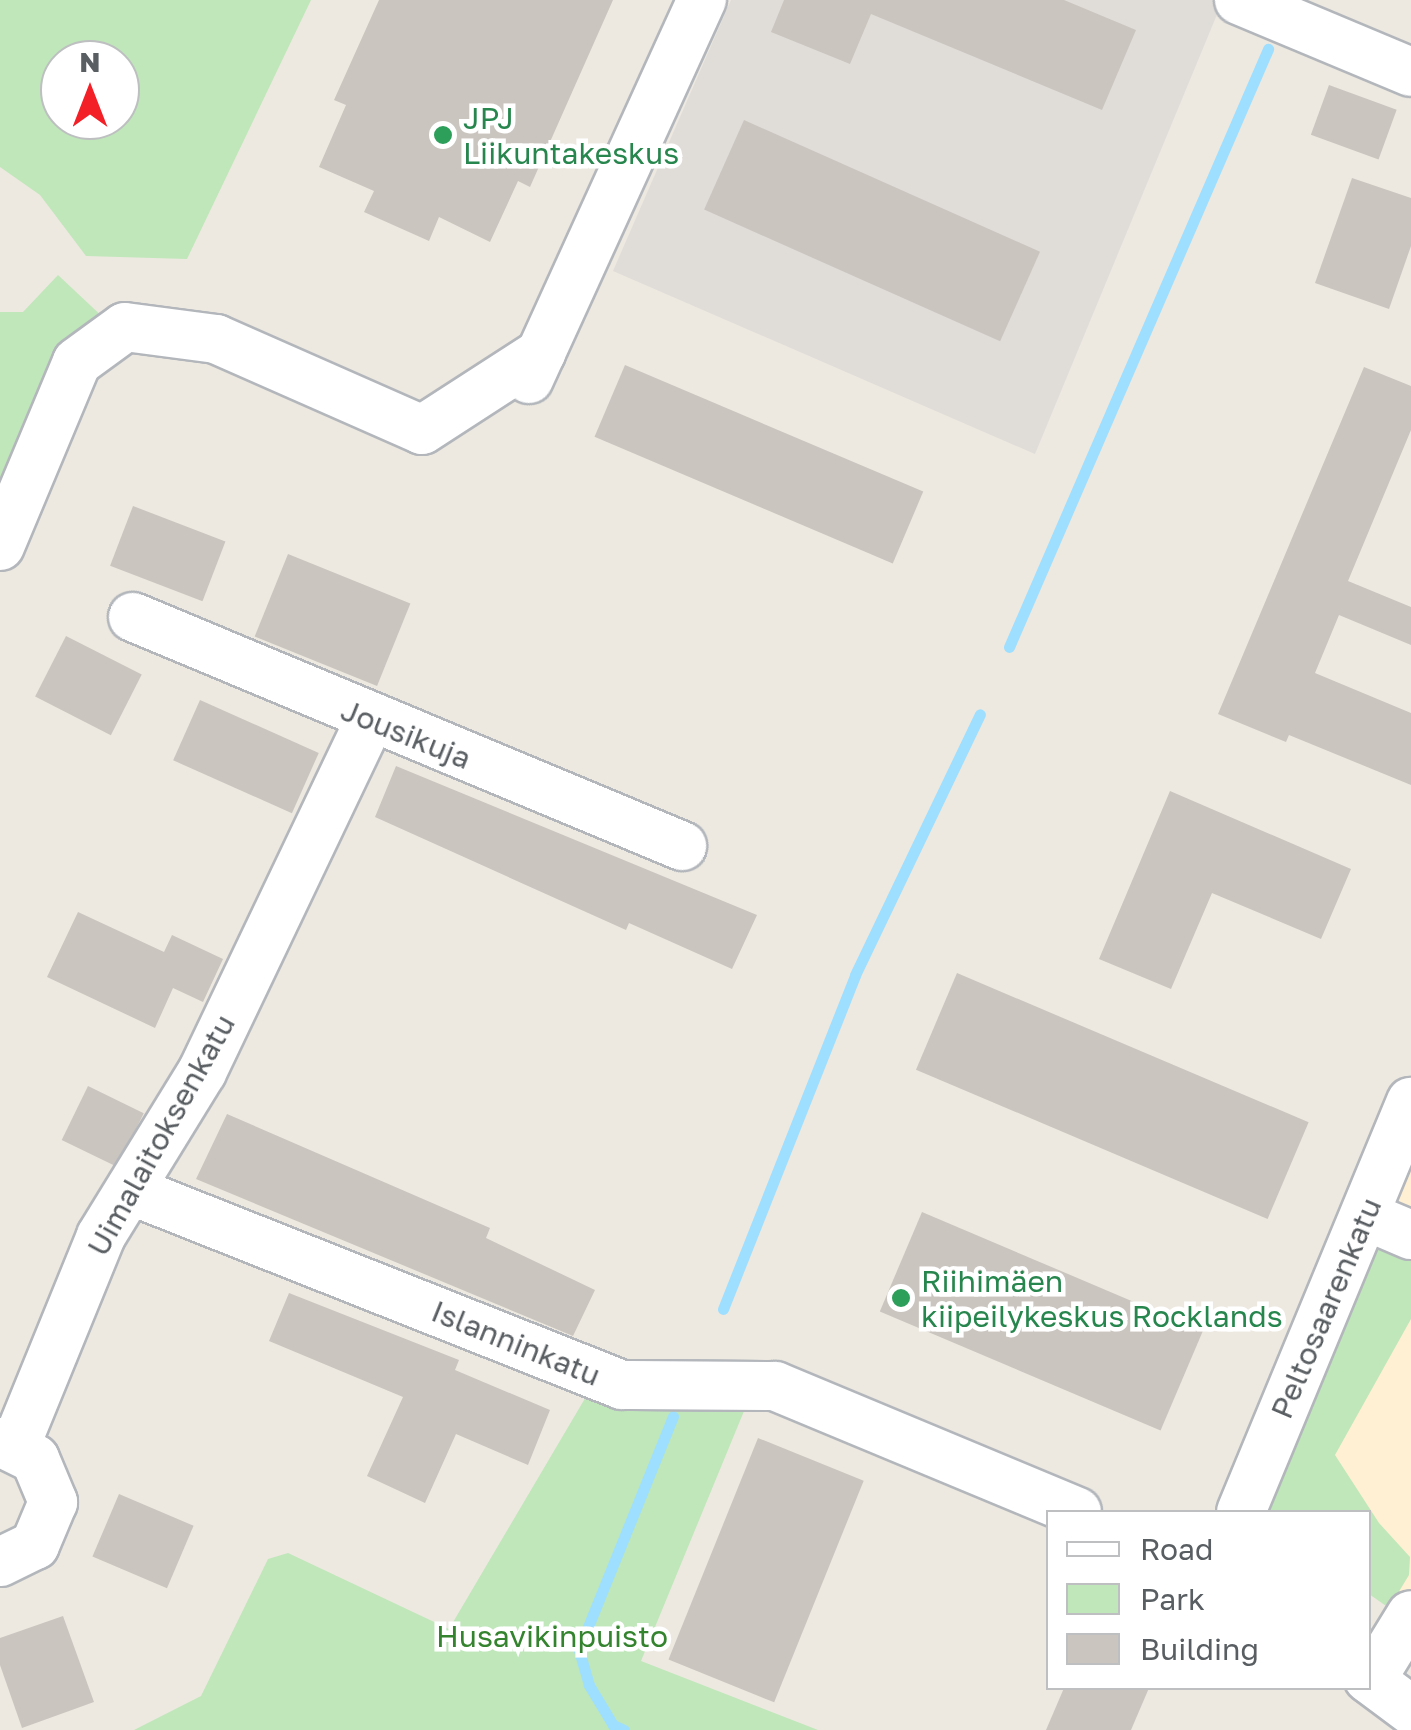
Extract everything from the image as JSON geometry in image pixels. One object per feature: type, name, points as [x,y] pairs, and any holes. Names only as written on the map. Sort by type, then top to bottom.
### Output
[{"type":"street","points":[[516,410],[702,0]]},
{"type":"street","points":[[1239,0],[1411,72]]},
{"type":"street","points":[[0,546],[77,362],[125,328],[216,339],[422,430],[541,353]]},
{"type":"street","name":"Jousikuja","points":[[132,617],[370,720],[682,846]]},
{"type":"street","name":"Uimalaitoksenkatu","points":[[0,1562],[35,1545],[52,1514],[43,1468],[7,1444],[100,1236],[202,1072],[370,720]]},
{"type":"street","name":"Peltosaarenkatu","points":[[1241,1510],[1411,1102]]},
{"type":"street","name":"Islanninkatu","points":[[130,1190],[622,1385],[775,1386],[1072,1510]]},
{"type":"street","points":[[1366,1216],[1411,1235]]},
{"type":"street","points":[[1371,1677],[1411,1615]]},
{"type":"street","points":[[1371,1680],[1411,1710]]},
{"type":"shaded area","points":[[731,0],[1223,0],[1035,454],[613,271]]},
{"type":"shaded area","points":[[1411,1169],[1411,1605],[1371,1575],[1371,1510],[1267,1500]]},
{"type":"green space","points":[[0,0],[311,0],[187,259],[86,256],[40,195],[0,167]]},
{"type":"green space","points":[[58,275],[107,321],[0,531],[0,312],[23,312]]},
{"type":"green space","points":[[1373,1243],[1411,1258],[1411,1319],[1335,1455],[1371,1510],[1261,1510]]},
{"type":"green space","name":"Husavikinpuisto","points":[[587,1395],[749,1399],[641,1661],[818,1730],[134,1730],[201,1696],[268,1559],[288,1553],[449,1629]]},
{"type":"green space","points":[[1371,1511],[1410,1557],[1409,1575],[1389,1608],[1371,1595]]},
{"type":"building","name":"JPJ Liikuntakeskus","points":[[379,0],[613,0],[530,187],[518,181],[490,242],[439,217],[429,241],[364,212],[374,191],[319,167],[346,105],[334,100]]},
{"type":"building","points":[[784,0],[1064,0],[1136,30],[1102,110],[871,14],[850,64],[771,32]]},
{"type":"building","points":[[1329,85],[1397,110],[1379,159],[1311,135]]},
{"type":"building","points":[[744,120],[1040,252],[1000,341],[704,210]]},
{"type":"building","points":[[1352,178],[1411,198],[1411,246],[1389,309],[1315,283]]},
{"type":"building","points":[[625,365],[923,492],[893,563],[595,437]]},
{"type":"building","points":[[1364,367],[1411,386],[1411,430],[1348,581],[1411,607],[1411,645],[1339,615],[1315,673],[1411,713],[1411,785],[1289,735],[1286,742],[1218,714]]},
{"type":"building","points":[[133,506],[225,541],[202,601],[110,566]]},
{"type":"building","points":[[288,554],[410,603],[377,686],[255,637]]},
{"type":"building","points":[[66,636],[142,675],[111,735],[35,697]]},
{"type":"building","points":[[200,700],[319,753],[292,813],[173,760]]},
{"type":"building","points":[[396,766],[757,915],[732,969],[629,923],[626,930],[375,817]]},
{"type":"building","points":[[1170,791],[1351,869],[1321,939],[1212,893],[1171,989],[1099,959]]},
{"type":"building","points":[[78,912],[164,952],[172,935],[223,959],[203,1002],[173,988],[155,1028],[47,977]]},
{"type":"building","points":[[957,973],[1309,1122],[1268,1219],[916,1070]]},
{"type":"building","points":[[88,1086],[144,1113],[117,1167],[62,1140]]},
{"type":"building","points":[[227,1114],[490,1228],[486,1238],[595,1290],[573,1336],[196,1179]]},
{"type":"building","points":[[922,1212],[1203,1331],[1161,1431],[880,1311]]},
{"type":"building","points":[[289,1293],[459,1360],[455,1370],[550,1410],[528,1465],[456,1434],[425,1503],[367,1476],[403,1397],[269,1341]]},
{"type":"building","points":[[758,1438],[864,1481],[774,1702],[668,1660]]},
{"type":"building","points":[[119,1494],[194,1526],[167,1588],[92,1557]]},
{"type":"building","points":[[63,1616],[94,1702],[22,1728],[0,1665],[0,1638]]},
{"type":"building","points":[[1063,1690],[1148,1690],[1131,1730],[1046,1730]]},
{"type":"waterway","points":[[1009,647],[1268,49]]},
{"type":"waterway","points":[[723,1309],[855,975],[980,714]]},
{"type":"waterway","points":[[624,1730],[613,1725],[589,1685],[579,1649],[673,1416]]},
{"type":"place","name":"JPJ Liikuntakeskus","points":[[443,135]]},
{"type":"place","name":"Riihimäen kiipeilykeskus Rocklands","points":[[901,1298]]}]
